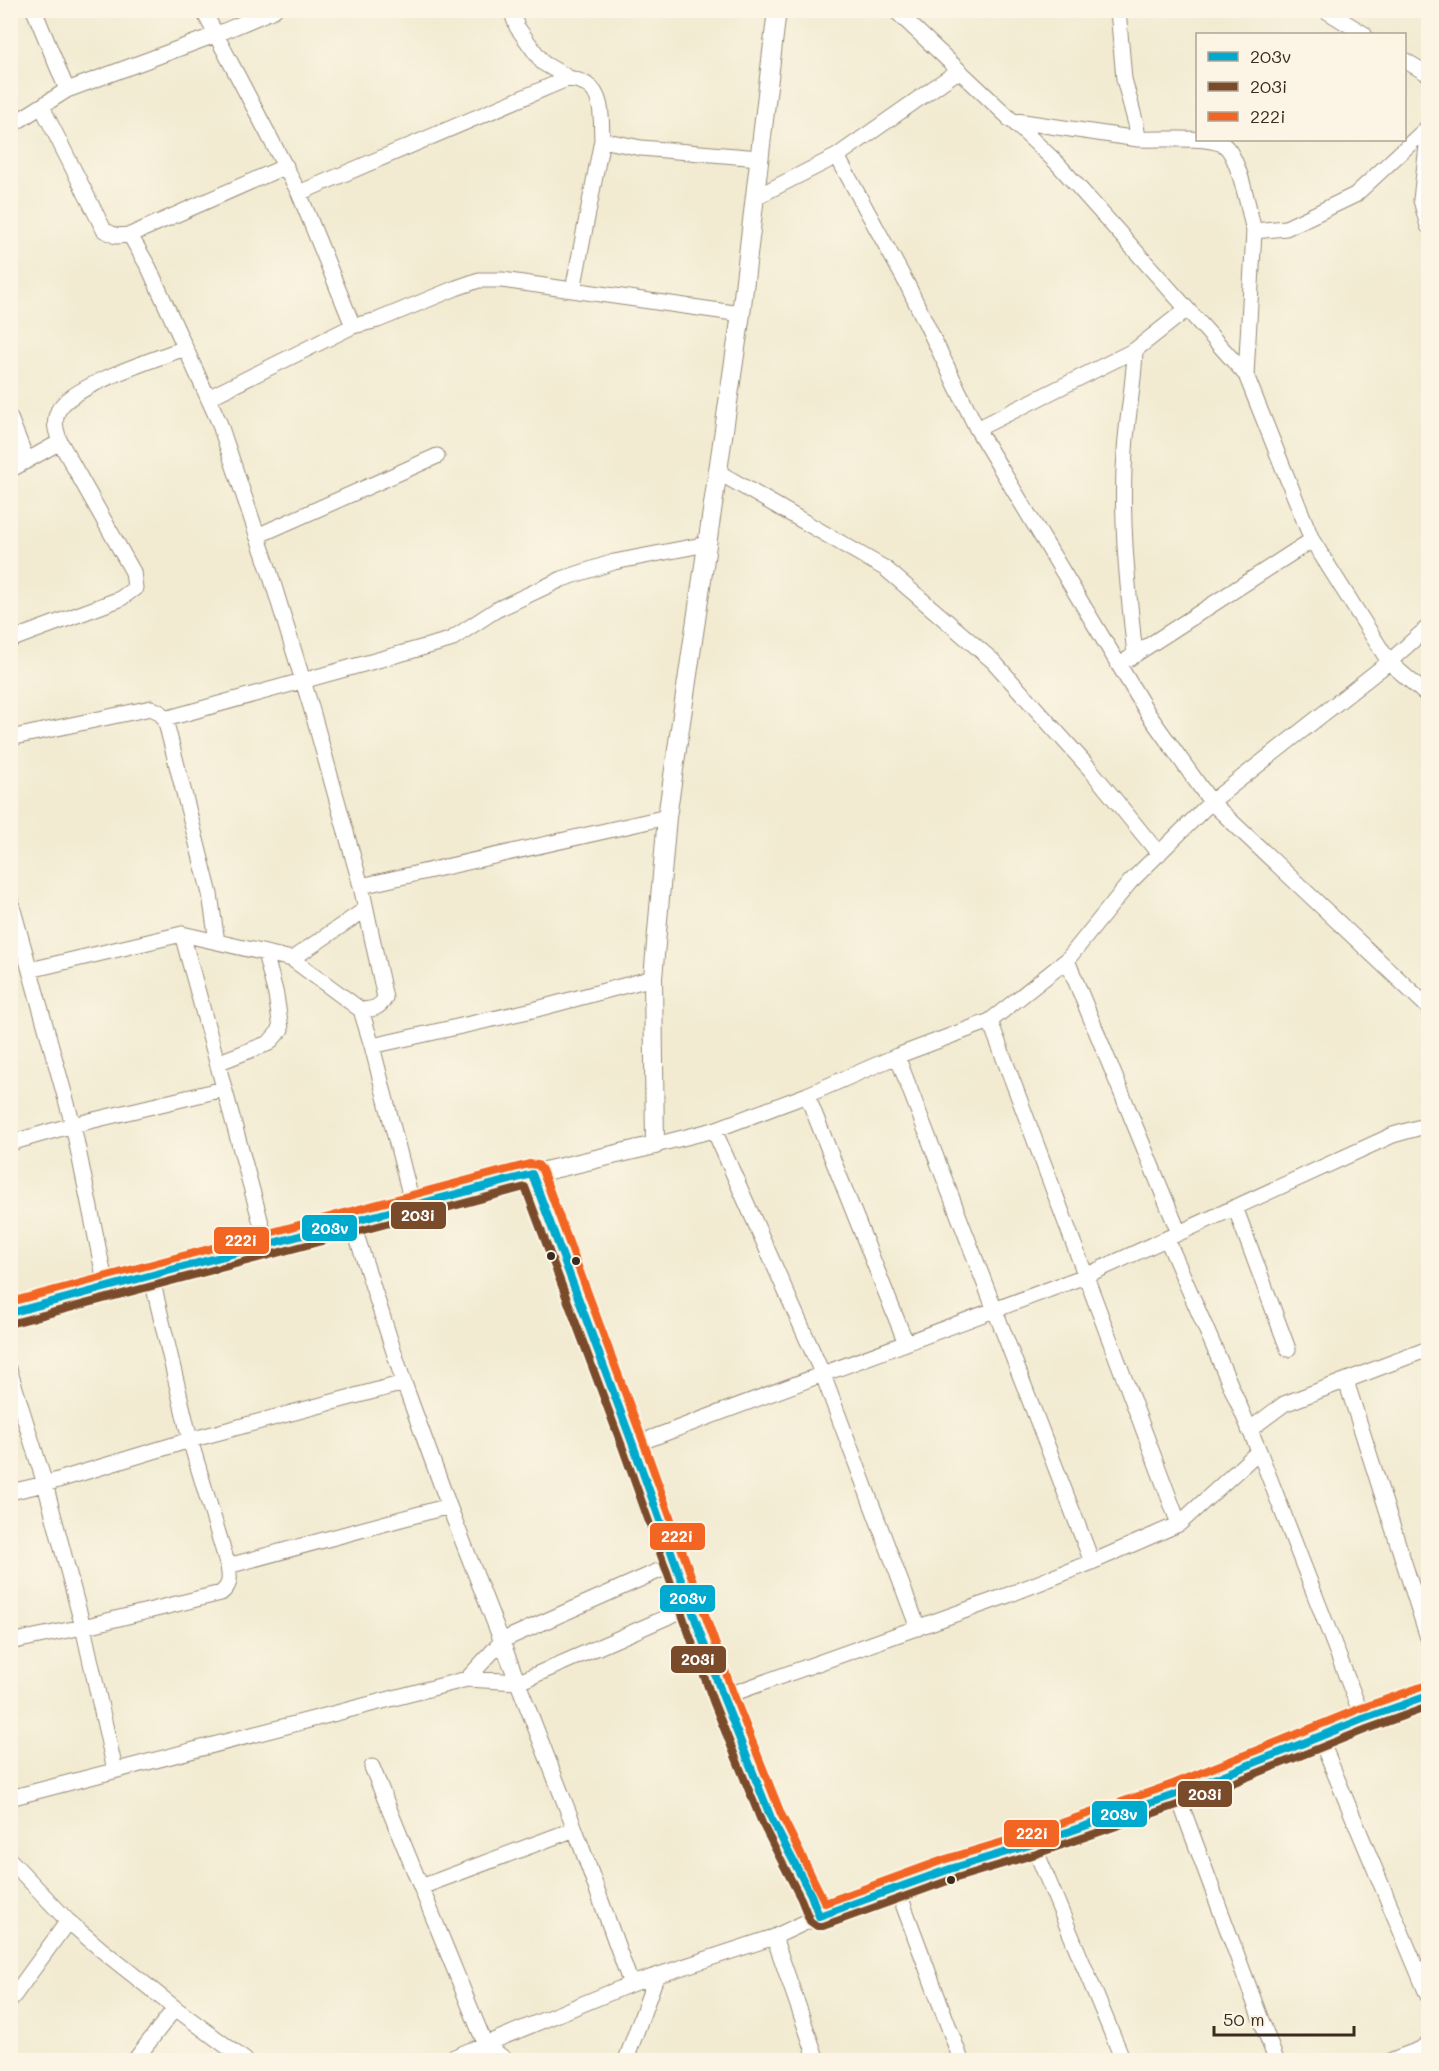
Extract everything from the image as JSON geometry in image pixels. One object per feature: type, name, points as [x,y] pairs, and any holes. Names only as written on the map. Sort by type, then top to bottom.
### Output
[{"type":"street","points":[[34,10],[67,90]]},
{"type":"street","points":[[203,10],[286,166],[353,326]]},
{"type":"street","points":[[10,126],[67,90],[215,35],[274,10]]},
{"type":"street","points":[[511,10],[517,27],[543,63],[587,85],[596,94],[599,105],[602,140],[573,290]]},
{"type":"street","points":[[655,1145],[653,978],[667,817],[741,314],[777,10]]},
{"type":"street","points":[[895,10],[1057,164],[1246,375],[1312,540],[1389,662],[1428,696]]},
{"type":"street","points":[[1118,10],[1124,79],[1138,139]]},
{"type":"street","points":[[1325,10],[1362,33]]},
{"type":"street","points":[[1406,61],[1428,74]]},
{"type":"street","points":[[754,198],[837,156],[958,71]]},
{"type":"street","points":[[299,194],[569,78]]},
{"type":"street","points":[[42,107],[104,230],[116,236],[130,235],[286,166]]},
{"type":"street","points":[[1010,120],[1138,139],[1196,140]]},
{"type":"street","points":[[1254,231],[1286,228],[1355,195],[1428,127]]},
{"type":"street","points":[[1428,136],[1421,200],[1428,226]]},
{"type":"street","points":[[602,140],[641,148],[759,158]]},
{"type":"street","points":[[1212,141],[1225,145],[1237,165],[1254,231],[1246,375]]},
{"type":"street","points":[[837,156],[907,284],[977,429],[1149,715],[1211,802],[1428,1007]]},
{"type":"street","points":[[130,235],[149,268],[219,422],[303,681],[361,886],[385,998],[376,1008],[361,1010]]},
{"type":"street","points":[[208,398],[353,326],[378,320],[479,280],[502,280],[741,314]]},
{"type":"street","points":[[977,429],[1135,350],[1187,309]]},
{"type":"street","points":[[10,640],[120,598],[135,588],[133,572],[60,442],[54,425],[59,409],[75,394],[97,382],[185,348]]},
{"type":"street","points":[[1135,350],[1134,379],[1125,452],[1125,558],[1135,655]]},
{"type":"street","points":[[10,418],[27,461]]},
{"type":"street","points":[[10,470],[60,442]]},
{"type":"street","points":[[257,536],[437,456]]},
{"type":"street","points":[[718,472],[886,569],[993,661],[1090,769],[1159,854]]},
{"type":"street","points":[[1119,666],[1312,540]]},
{"type":"street","points":[[165,720],[450,640],[496,610],[572,576],[614,562],[707,544]]},
{"type":"street","points":[[10,1313],[532,1174],[714,1130],[990,1021],[1067,960],[1130,882],[1211,802],[1389,662],[1428,627]]},
{"type":"street","points":[[10,738],[151,708],[159,712],[165,720],[210,894],[216,942]]},
{"type":"street","points":[[361,886],[667,817]]},
{"type":"street","points":[[10,899],[16,935],[30,970],[73,1125],[106,1286]]},
{"type":"street","points":[[292,959],[366,909]]},
{"type":"street","points":[[182,934],[267,1245]]},
{"type":"street","points":[[30,970],[182,934],[292,959],[361,1010],[412,1206]]},
{"type":"street","points":[[217,1064],[269,1043],[280,1029],[276,995],[265,953]]},
{"type":"street","points":[[1067,960],[1363,1719]]},
{"type":"street","points":[[372,1046],[532,1010],[653,978]]},
{"type":"street","points":[[990,1021],[1179,1524]]},
{"type":"street","points":[[897,1056],[1092,1562]]},
{"type":"street","points":[[10,1143],[73,1125],[224,1089]]},
{"type":"street","points":[[807,1095],[906,1343]]},
{"type":"street","points":[[633,1445],[1085,1276],[1393,1135],[1428,1125]]},
{"type":"street","points":[[714,1130],[823,1375],[918,1628]]},
{"type":"street","points":[[532,1174],[633,1445],[723,1698],[771,1818],[811,1895],[819,1916]]},
{"type":"street","points":[[1235,1207],[1288,1349]]},
{"type":"street","points":[[352,1222],[404,1383],[449,1506],[575,1829],[631,1984]]},
{"type":"street","points":[[10,1642],[83,1627],[221,1593],[228,1588],[230,1580],[228,1566],[190,1440],[152,1275]]},
{"type":"street","points":[[1249,1430],[1284,1404],[1428,1349]]},
{"type":"street","points":[[10,1372],[45,1484],[83,1627],[115,1770]]},
{"type":"street","points":[[1346,1381],[1428,1638]]},
{"type":"street","points":[[10,1492],[45,1484],[190,1440],[404,1383]]},
{"type":"street","points":[[723,1698],[1003,1597],[1179,1524],[1259,1451]]},
{"type":"street","points":[[228,1566],[449,1506]]},
{"type":"street","points":[[467,1679],[503,1640],[674,1564]]},
{"type":"street","points":[[10,1798],[467,1679],[519,1682],[690,1607]]},
{"type":"street","points":[[447,2061],[631,1984],[774,1937],[819,1916],[897,1888],[1177,1794],[1363,1719],[1428,1696]]},
{"type":"street","points":[[1320,1738],[1428,1995]]},
{"type":"street","points":[[372,1767],[485,2044],[506,2061]]},
{"type":"street","points":[[1177,1794],[1276,2061]]},
{"type":"street","points":[[421,1887],[575,1829]]},
{"type":"street","points":[[1033,1844],[1123,2061]]},
{"type":"street","points":[[10,1860],[68,1922],[245,2061]]},
{"type":"street","points":[[897,1888],[961,2061]]},
{"type":"street","points":[[10,2001],[68,1922]]},
{"type":"street","points":[[774,1937],[817,2061]]},
{"type":"street","points":[[626,2061],[656,1977]]},
{"type":"street","points":[[135,2061],[175,2008]]},
{"type":"street","points":[[1392,2061],[1421,2051]]},
{"type":"transit line","name":"222i","points":[[10,1302],[529,1164],[538,1165],[542,1170],[643,1441],[733,1693],[781,1814],[825,1903],[946,1859],[1030,1834],[1173,1784],[1359,1709],[1424,1686]]},
{"type":"transit line","name":"203v","points":[[10,1313],[532,1174],[633,1445],[723,1697],[771,1818],[811,1895],[819,1916],[950,1869],[1033,1844],[1177,1794],[1363,1719],[1428,1696]]},
{"type":"transit line","name":"203i","points":[[13,1323],[525,1187],[623,1449],[713,1701],[762,1823],[810,1921],[817,1926],[823,1926],[953,1879],[1036,1854],[1180,1804],[1428,1707]]}]
